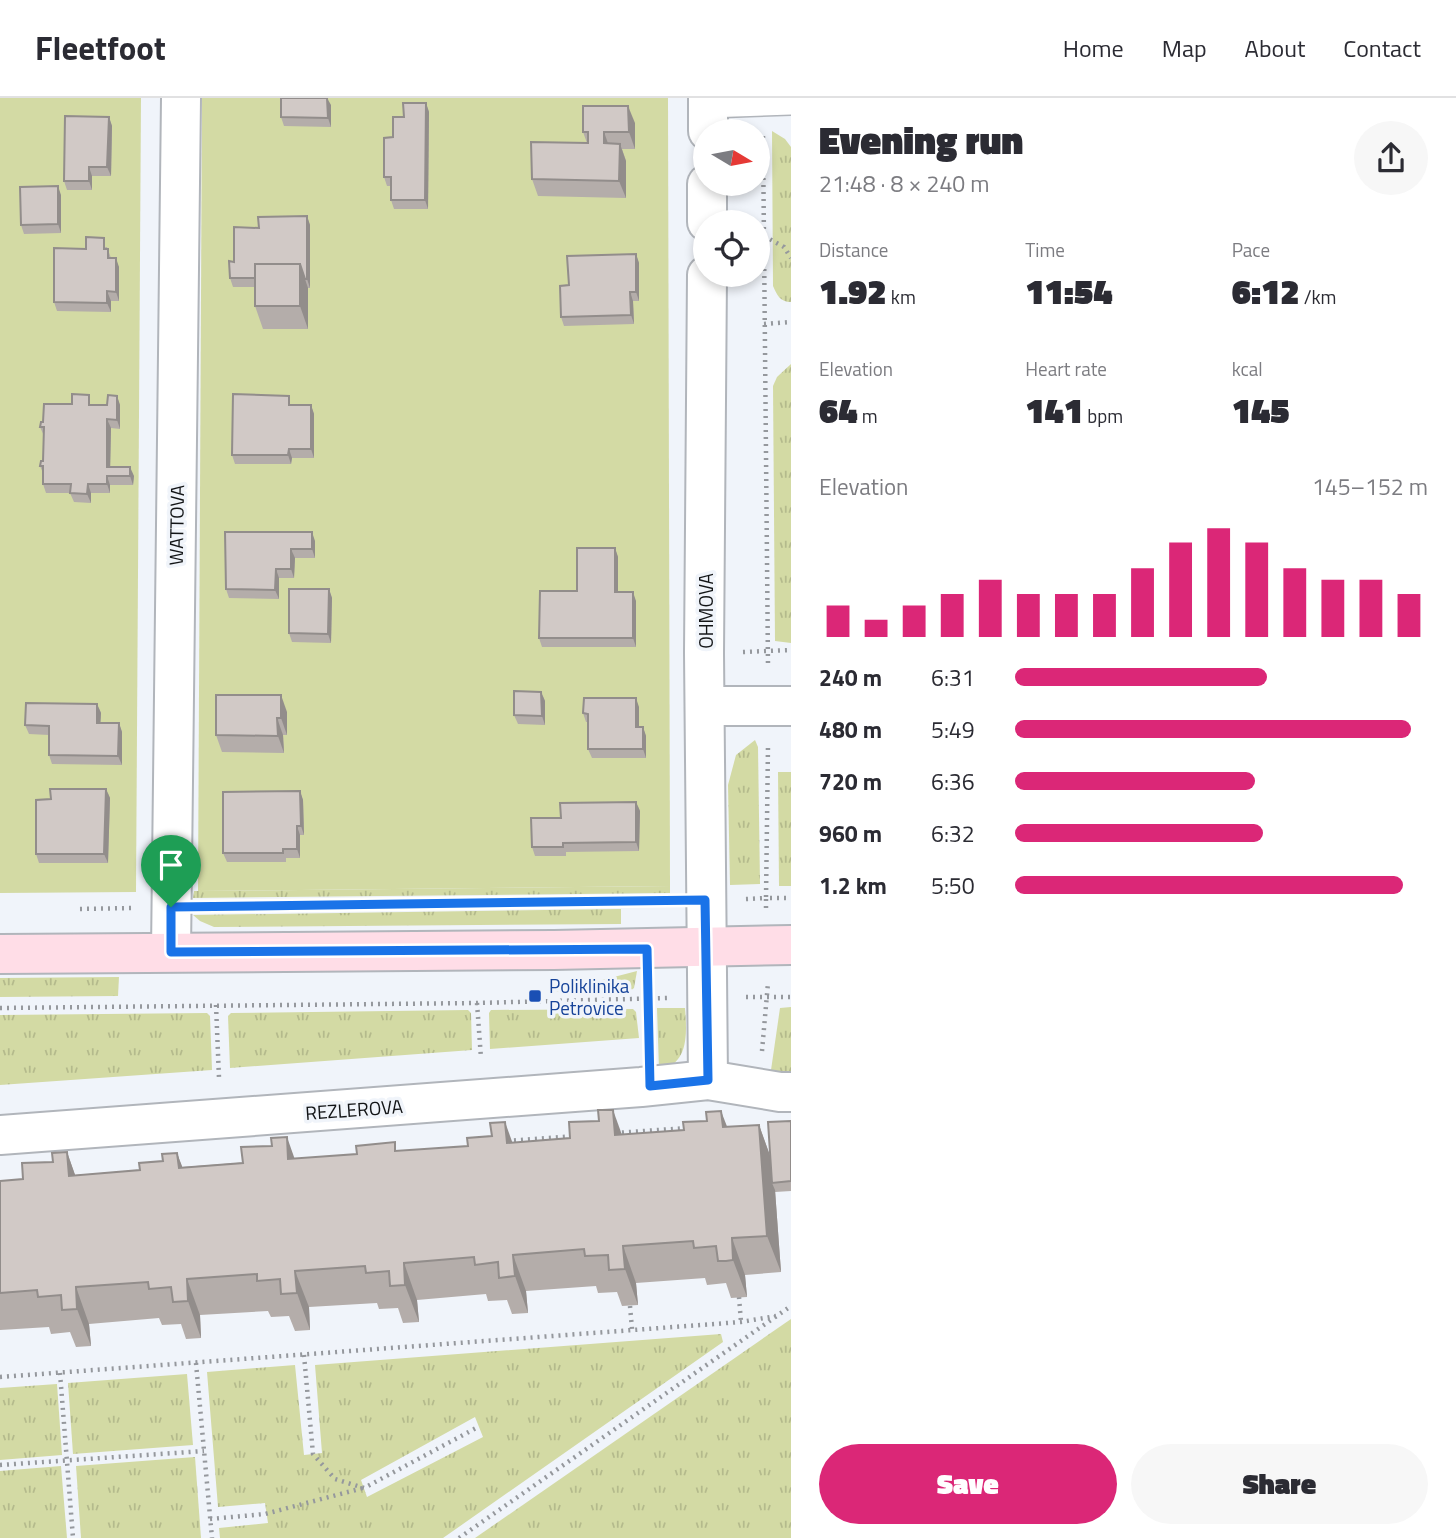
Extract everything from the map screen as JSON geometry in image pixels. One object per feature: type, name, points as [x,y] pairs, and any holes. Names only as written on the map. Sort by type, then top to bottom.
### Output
[{"type":"street","name":"WATTOVA","points":[[171,952],[181,98]]},
{"type":"street","name":"OHMOVA","points":[[706,947],[707,287]]},
{"type":"street","points":[[705,706],[780,706]]},
{"type":"street","points":[[0,954],[779,946]]},
{"type":"street","points":[[706,947],[708,1080]]},
{"type":"street","name":"REZLEROVA","points":[[0,1136],[708,1080],[774,1090]]},
{"type":"lane","points":[[708,112],[791,104]]},
{"type":"path","points":[[764,105],[764,210]]},
{"type":"path","points":[[770,239],[784,247],[791,258]]},
{"type":"path","points":[[764,287],[780,706],[766,898],[779,946],[768,997],[774,1090]]},
{"type":"path","points":[[764,324],[791,322]]},
{"type":"path","points":[[80,909],[791,898]]},
{"type":"path","points":[[647,901],[652,1130]]},
{"type":"path","points":[[0,1008],[791,997]]},
{"type":"path","points":[[739,1297],[741,1322]]},
{"type":"path","points":[[630,1306],[632,1329]]},
{"type":"path","points":[[460,1538],[791,1306]]},
{"type":"path","points":[[0,1377],[741,1322],[776,1316]]},
{"type":"path","points":[[304,1355],[313,1454],[335,1479],[364,1488]]},
{"type":"path","points":[[196,1363],[212,1538]]},
{"type":"path","points":[[60,1373],[73,1538]]},
{"type":"path","points":[[210,1520],[265,1514],[364,1488],[478,1427]]},
{"type":"path","points":[[0,1465],[204,1451]]},
{"type":"green space","points":[[0,98],[141,98],[136,892],[0,893]]},
{"type":"green space","points":[[202,98],[668,98],[670,886],[198,891]]},
{"type":"green space","points":[[772,131],[785,139],[791,147],[791,302],[782,299],[773,286]]},
{"type":"green space","points":[[791,364],[791,643],[775,641],[773,386],[777,377]]},
{"type":"green space","points":[[755,740],[758,747],[760,884],[730,885],[728,785],[736,755]]},
{"type":"green space","points":[[778,772],[791,772],[791,886],[779,886]]},
{"type":"green space","points":[[670,886],[670,893],[193,898],[194,891]]},
{"type":"green space","points":[[621,909],[621,924],[214,927],[193,915]]},
{"type":"green space","points":[[637,971],[634,988],[630,991],[556,992]]},
{"type":"green space","points":[[119,977],[118,996],[0,997],[0,978]]},
{"type":"green space","points":[[791,1007],[791,1080],[770,1077],[780,1008]]},
{"type":"green space","points":[[657,1008],[685,1008],[686,1018],[686,1037],[681,1054],[669,1067],[659,1070]]},
{"type":"green space","points":[[633,1009],[636,1012],[639,1038],[490,1049],[491,1010]]},
{"type":"green space","points":[[468,1010],[471,1013],[472,1050],[230,1068],[228,1016],[231,1013]]},
{"type":"green space","points":[[207,1013],[210,1016],[212,1070],[0,1085],[0,1015]]},
{"type":"green space","points":[[791,1319],[791,1538],[475,1538]]},
{"type":"green space","points":[[721,1334],[723,1342],[443,1538],[220,1538],[219,1528],[268,1523],[265,1503],[218,1507],[207,1372],[295,1365],[304,1455],[322,1453],[315,1365]],"holes":[[[475,1417],[483,1437],[367,1497],[361,1480]]]},
{"type":"green space","points":[[187,1374],[193,1445],[73,1454],[68,1383]]},
{"type":"green space","points":[[57,1384],[62,1455],[0,1460],[0,1388]]},
{"type":"green space","points":[[195,1457],[201,1538],[81,1538],[76,1466]]},
{"type":"green space","points":[[61,1466],[67,1538],[0,1538],[0,1471]]},
{"type":"building","points":[[281,98],[327,98],[328,118],[281,117]]},
{"type":"building","points":[[403,103],[426,103],[425,200],[391,200],[391,177],[384,177],[384,138],[393,137],[393,117],[404,117]]},
{"type":"building","points":[[583,106],[628,106],[629,132],[604,132],[604,143],[620,144],[619,181],[532,179],[531,142],[588,143],[588,132],[583,132]]},
{"type":"building","points":[[65,116],[109,117],[107,167],[89,167],[89,181],[64,181]]},
{"type":"building","points":[[58,186],[58,224],[21,225],[20,187]]},
{"type":"building","points":[[307,216],[307,279],[300,264],[255,264],[255,278],[230,278],[229,261],[234,262],[234,227],[259,228],[258,217]]},
{"type":"building","points":[[86,237],[104,238],[104,249],[108,249],[108,258],[116,258],[116,292],[107,291],[107,303],[54,302],[54,248],[86,249]]},
{"type":"building","points":[[636,254],[636,292],[630,292],[631,315],[561,317],[560,286],[569,285],[567,256]]},
{"type":"building","points":[[255,264],[300,264],[300,306],[255,306]]},
{"type":"building","points":[[72,394],[89,395],[89,405],[107,405],[108,395],[117,396],[117,420],[107,419],[107,467],[130,467],[130,476],[107,476],[107,484],[88,484],[87,494],[70,493],[71,484],[43,484],[43,466],[40,466],[43,461],[44,427],[40,427],[44,404],[72,404]]},
{"type":"building","points":[[233,394],[289,396],[289,405],[311,405],[311,449],[289,449],[288,455],[232,455]]},
{"type":"building","points":[[225,532],[312,532],[312,549],[291,549],[291,569],[276,569],[275,590],[226,589]]},
{"type":"building","points":[[577,548],[615,548],[615,592],[633,592],[633,638],[539,638],[540,591],[577,591]]},
{"type":"building","points":[[289,589],[329,589],[328,634],[289,633]]},
{"type":"building","points":[[514,691],[541,692],[542,716],[514,715]]},
{"type":"building","points":[[216,695],[281,695],[281,718],[277,718],[278,736],[216,735]]},
{"type":"building","points":[[584,698],[636,698],[636,727],[643,727],[643,749],[588,749],[588,714],[583,713]]},
{"type":"building","points":[[26,703],[97,704],[97,723],[119,723],[118,756],[49,755],[49,726],[25,725]]},
{"type":"building","points":[[50,789],[106,789],[104,854],[36,854],[36,800],[51,799]]},
{"type":"building","points":[[300,791],[301,826],[297,826],[297,849],[283,849],[283,853],[223,853],[223,792]]},
{"type":"building","points":[[636,802],[636,842],[563,843],[563,847],[532,847],[531,818],[561,818],[560,803]]},
{"type":"building","points":[[598,1110],[613,1110],[615,1135],[684,1130],[683,1122],[707,1121],[706,1112],[721,1111],[723,1127],[759,1125],[767,1236],[732,1238],[733,1260],[726,1261],[718,1261],[716,1246],[694,1248],[693,1241],[623,1246],[625,1269],[609,1270],[608,1255],[585,1256],[584,1249],[513,1255],[515,1276],[499,1278],[498,1262],[475,1265],[474,1257],[404,1263],[405,1285],[390,1286],[389,1271],[366,1273],[365,1266],[295,1271],[297,1293],[281,1294],[280,1279],[257,1281],[257,1274],[187,1279],[188,1301],[173,1302],[171,1287],[149,1289],[148,1282],[76,1287],[77,1309],[62,1310],[61,1295],[38,1297],[37,1290],[0,1293],[0,1181],[23,1179],[22,1163],[53,1162],[52,1153],[67,1152],[69,1176],[140,1170],[139,1163],[163,1161],[162,1154],[177,1153],[179,1168],[243,1163],[241,1147],[272,1146],[271,1138],[287,1137],[288,1159],[357,1154],[356,1146],[395,1142],[395,1151],[468,1146],[467,1138],[492,1136],[490,1123],[505,1122],[507,1143],[570,1138],[569,1122],[599,1121]]},
{"type":"building","points":[[791,1121],[791,1181],[772,1183],[768,1122]]},
{"type":"place","name":"Poliklinika Petrovice","points":[[535,996]]},
{"type":"route","points":[[705,900],[708,1080],[650,1086],[647,949],[171,952],[171,907],[705,900]]}]
